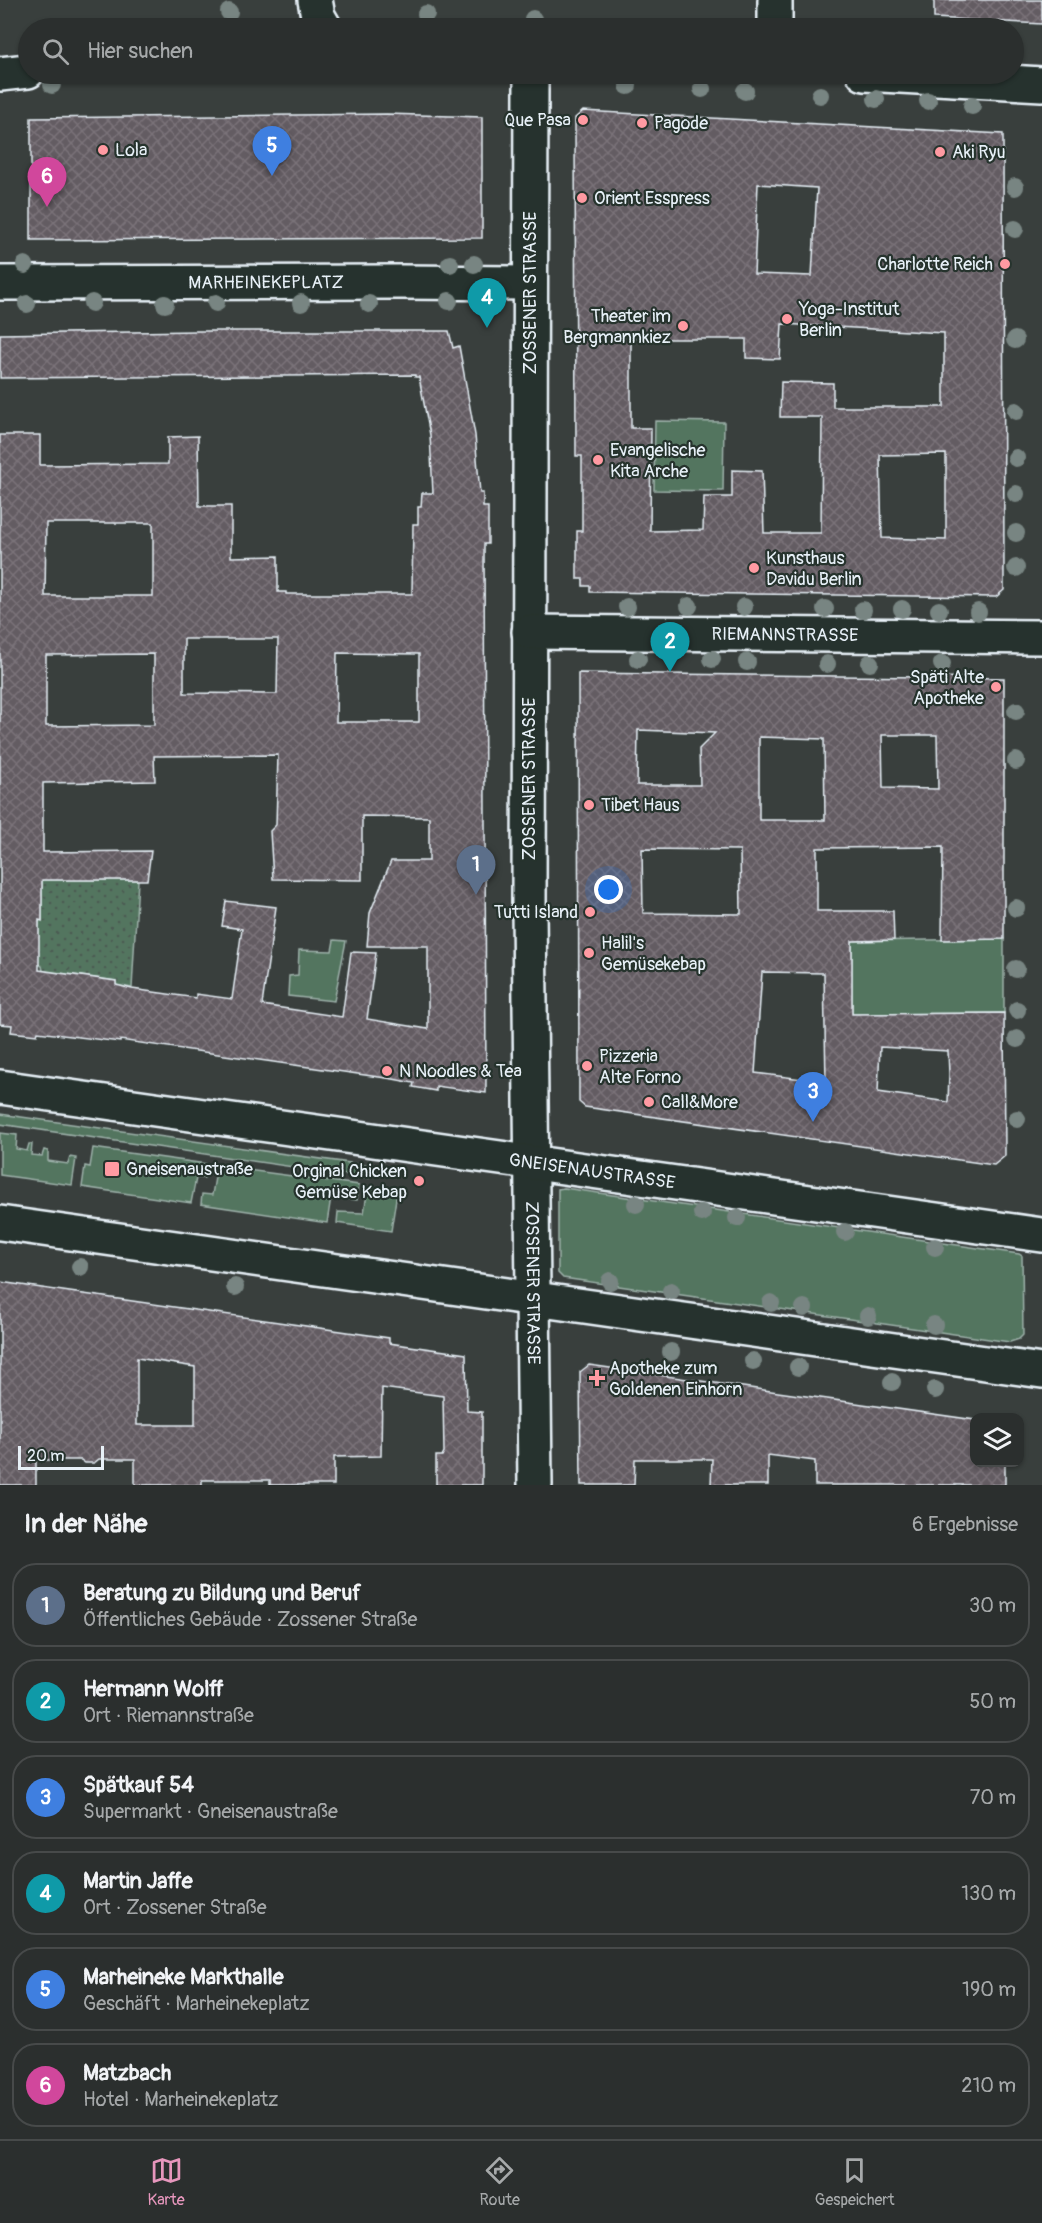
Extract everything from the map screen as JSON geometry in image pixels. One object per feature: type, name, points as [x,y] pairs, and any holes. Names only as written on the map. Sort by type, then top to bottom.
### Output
[{"type":"street","points":[[775,0],[775,18]]},
{"type":"street","points":[[0,74],[18,72]]},
{"type":"street","points":[[1024,83],[1042,84]]},
{"type":"street","name":"ZOSSENER STRASSE","points":[[531,84],[530,632],[532,1299],[535,1485]]},
{"type":"street","name":"MARHEINEKEPLATZ","points":[[0,283],[530,284]]},
{"type":"street","name":"RIEMANNSTRASSE","points":[[530,632],[1042,637]]},
{"type":"street","name":"GNEISENAUSTRASSE","points":[[0,1087],[1042,1235]]},
{"type":"street","points":[[0,1223],[1042,1371]]},
{"type":"green space","points":[[655,421],[724,422],[723,491],[654,490]]},
{"type":"green space","points":[[42,880],[138,880],[132,988],[116,985],[116,981],[43,971],[42,966],[38,964],[39,920],[42,920]]},
{"type":"green space","points":[[1004,939],[1004,1013],[852,1014],[852,941]]},
{"type":"green space","points":[[334,940],[346,941],[334,1001],[288,996],[289,976],[298,975],[299,950],[332,951]]},
{"type":"green space","points":[[0,1114],[371,1166],[369,1178],[0,1124]]},
{"type":"green space","points":[[0,1133],[17,1135],[16,1149],[27,1151],[29,1144],[32,1144],[31,1155],[42,1156],[44,1150],[48,1151],[48,1161],[68,1164],[70,1157],[76,1158],[72,1185],[0,1175]]},
{"type":"green space","points":[[93,1148],[206,1164],[204,1178],[196,1178],[191,1203],[82,1187],[85,1166],[90,1167]]},
{"type":"green space","points":[[217,1166],[359,1185],[357,1200],[331,1197],[327,1223],[201,1204],[202,1194],[212,1195]]},
{"type":"green space","points":[[368,1187],[397,1192],[391,1231],[337,1223],[338,1212],[364,1213]]},
{"type":"green space","points":[[564,1188],[1019,1254],[1022,1256],[1023,1335],[1010,1342],[563,1278],[558,1273],[558,1189]]},
{"type":"building","points":[[934,0],[1042,0],[1042,24],[1024,23],[1024,18],[934,18]]},
{"type":"building","points":[[583,111],[1003,134],[1004,590],[996,597],[590,592],[590,586],[583,586],[583,579],[577,579],[577,531],[582,531],[582,456],[576,456],[575,118]],"holes":[[[758,184],[817,188],[812,276],[754,274]],[[782,324],[944,333],[944,407],[833,407],[833,383],[781,382],[780,417],[822,417],[821,533],[764,533],[762,471],[732,470],[732,497],[704,497],[703,530],[650,531],[651,428],[631,428],[631,339],[746,339],[746,358],[780,359]],[[946,454],[946,540],[882,538],[880,455]]]},
{"type":"building","points":[[387,114],[482,117],[482,238],[31,240],[31,118]]},
{"type":"building","points":[[449,331],[453,348],[459,346],[475,435],[480,493],[483,493],[483,507],[488,507],[488,544],[484,544],[486,1093],[436,1086],[436,1091],[413,1087],[414,1083],[393,1079],[120,1040],[120,1042],[38,1032],[37,1035],[11,1032],[12,1025],[0,1024],[0,435],[40,435],[40,465],[168,464],[168,437],[198,436],[199,506],[231,506],[231,557],[278,556],[278,592],[286,592],[286,594],[412,594],[413,524],[418,524],[418,507],[421,507],[422,493],[433,493],[430,435],[419,377],[415,375],[0,378],[0,334]],"holes":[[[46,523],[153,523],[153,596],[45,596]],[[184,639],[278,639],[277,694],[184,693]],[[337,653],[419,654],[419,722],[336,722]],[[154,654],[154,725],[46,726],[46,655]],[[278,755],[276,825],[270,831],[273,879],[362,880],[362,816],[429,817],[429,861],[391,861],[370,913],[367,946],[428,946],[428,1029],[367,1019],[376,953],[351,952],[342,1017],[262,1005],[276,907],[226,901],[222,926],[242,929],[232,999],[196,994],[196,998],[132,989],[116,985],[116,981],[39,970],[42,880],[147,880],[151,851],[43,852],[43,783],[155,781],[154,756]]]},
{"type":"building","points":[[578,673],[1004,678],[1004,939],[942,940],[943,847],[817,848],[817,911],[893,911],[894,940],[852,941],[852,1014],[1004,1013],[1005,1156],[994,1165],[585,1107],[579,1102]],"holes":[[[638,730],[715,733],[699,749],[700,785],[637,785]],[[882,735],[937,735],[938,789],[883,788]],[[759,737],[824,739],[825,820],[759,820]],[[642,849],[740,850],[741,914],[643,913]],[[762,972],[824,973],[826,1082],[755,1073]],[[880,1047],[948,1051],[948,1102],[878,1092]]]},
{"type":"building","points":[[0,1282],[389,1338],[389,1343],[466,1354],[467,1411],[482,1412],[482,1485],[436,1485],[436,1456],[442,1456],[444,1452],[443,1396],[382,1388],[381,1456],[334,1457],[334,1485],[270,1485],[270,1480],[202,1480],[202,1485],[135,1485],[135,1459],[99,1459],[94,1463],[85,1463],[81,1460],[36,1460],[36,1485],[0,1485]],"holes":[[[137,1358],[195,1367],[195,1425],[137,1425]]]},
{"type":"building","points":[[589,1365],[970,1419],[970,1467],[1005,1467],[1005,1485],[815,1485],[815,1461],[768,1455],[768,1485],[711,1485],[712,1459],[635,1459],[634,1485],[581,1485],[580,1372]]},
{"type":"place","name":"Que Pasa","points":[[583,120]]},
{"type":"place","name":"Pagode","points":[[642,123]]},
{"type":"place","name":"Lola","points":[[103,150]]},
{"type":"place","name":"Aki Ryu","points":[[940,152]]},
{"type":"place","name":"Marheineke Markthalle","points":[[272,176]]},
{"type":"place","name":"Orient Esspress","points":[[582,198]]},
{"type":"place","name":"Matzbach","points":[[47,207]]},
{"type":"place","name":"Charlotte Reich","points":[[1005,264]]},
{"type":"place","name":"Yoga-Institut Berlin","points":[[787,319]]},
{"type":"place","name":"Theater im Bergmannkiez","points":[[683,326]]},
{"type":"place","name":"Martin Jaffe","points":[[487,328]]},
{"type":"place","name":"Evangelische Kita Arche","points":[[598,460]]},
{"type":"place","name":"Kunsthaus Davidu Berlin","points":[[754,568]]},
{"type":"place","name":"Hermann Wolff","points":[[670,672]]},
{"type":"place","name":"Späti Alte Apotheke","points":[[996,687]]},
{"type":"place","name":"Tibet Haus","points":[[589,805]]},
{"type":"place","name":"Beratung zu Bildung und Beruf","points":[[476,895]]},
{"type":"place","name":"Tutti Island","points":[[590,912]]},
{"type":"place","name":"Halil's Gemüsekebap","points":[[589,953]]},
{"type":"place","name":"Pizzeria Alte Forno","points":[[587,1066]]},
{"type":"place","name":"N Noodles & Tea","points":[[387,1071]]},
{"type":"place","name":"Call&More","points":[[649,1102]]},
{"type":"place","name":"Spätkauf 54","points":[[813,1122]]},
{"type":"place","name":"Gneisenaustraße","points":[[112,1169]]},
{"type":"place","name":"Orginal Chicken Gemüse Kebap","points":[[419,1181]]},
{"type":"place","name":"Apotheke zum Goldenen Einhorn","points":[[597,1378]]}]
